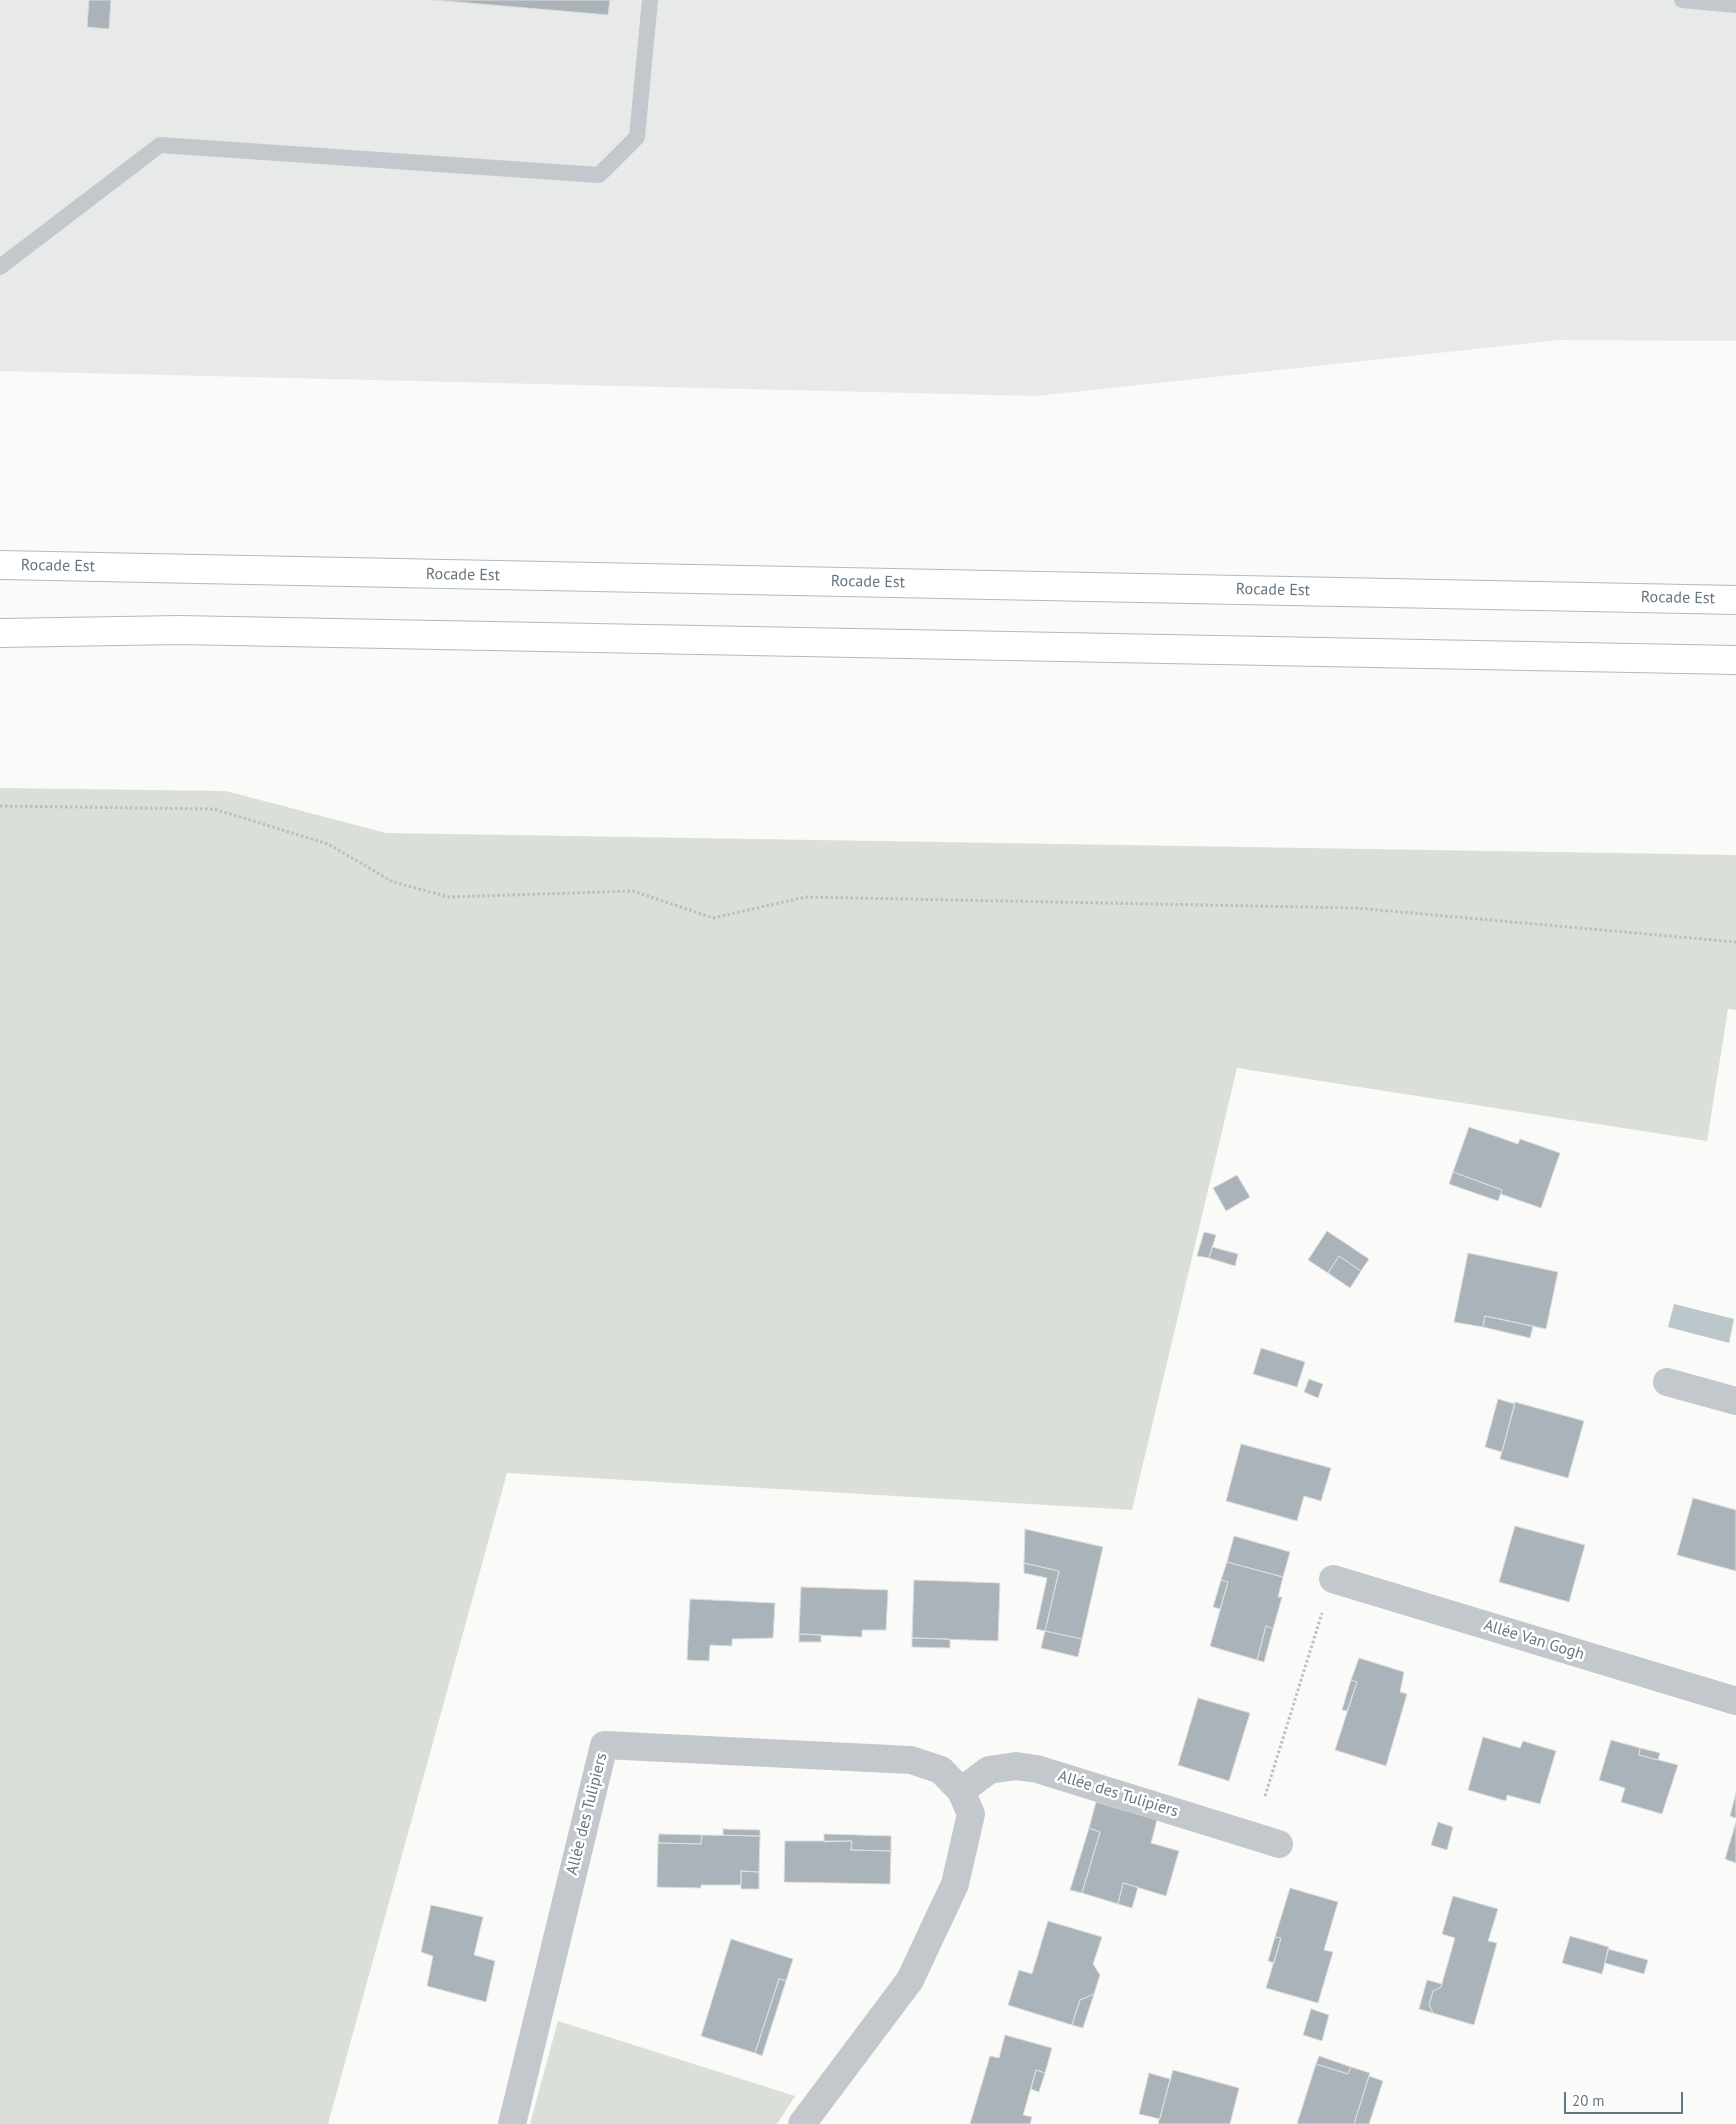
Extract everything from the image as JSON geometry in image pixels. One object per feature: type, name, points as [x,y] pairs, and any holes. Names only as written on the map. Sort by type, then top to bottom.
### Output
[{"type":"highway","name":"Rocade Est","points":[[0,565],[1736,600]]},
{"type":"highway","points":[[0,633],[179,630],[1736,660]]},
{"type":"street","points":[[1667,1382],[1736,1401]]},
{"type":"street","name":"Allée Van Gogh","points":[[1333,1579],[1736,1701]]},
{"type":"street","name":"Allée des Tulipiers","points":[[512,2124],[604,1745],[911,1760],[941,1770],[961,1792],[971,1814],[955,1884],[910,1980],[802,2124]]},
{"type":"street","name":"Allée des Tulipiers","points":[[961,1792],[989,1770],[1016,1766],[1037,1768],[1279,1844]]},
{"type":"lane","points":[[0,267],[160,145],[598,175],[637,137],[650,0]]},
{"type":"lane","points":[[1682,0],[1736,5]]},
{"type":"path","points":[[0,806],[214,809],[328,844],[393,882],[449,897],[632,891],[713,918],[806,896],[1346,908],[1736,942]]},
{"type":"path","points":[[1265,1796],[1333,1579]]},
{"type":"shaded area","points":[[0,0],[1736,0],[1736,341],[1559,340],[1036,396],[0,371]]},
{"type":"shaded area","points":[[0,788],[226,791],[386,833],[1736,855],[1736,1010],[1728,1009],[1707,1141],[1237,1068],[1132,1510],[507,1473],[328,2124],[0,2124]]},
{"type":"shaded area","points":[[1674,1304],[1734,1319],[1729,1343],[1668,1327]]},
{"type":"shaded area","points":[[558,2021],[795,2096],[777,2124],[530,2124]]},
{"type":"building","points":[[89,0],[111,0],[109,29],[87,27]]},
{"type":"building","points":[[434,0],[610,0],[608,15]]},
{"type":"building","points":[[1469,1127],[1518,1144],[1520,1139],[1560,1153],[1541,1208],[1501,1194],[1502,1190],[1453,1172]]},
{"type":"building","points":[[1453,1172],[1502,1190],[1498,1201],[1449,1184]]},
{"type":"building","points":[[1237,1175],[1250,1197],[1226,1211],[1213,1188]]},
{"type":"building","points":[[1327,1231],[1369,1259],[1361,1271],[1339,1256],[1328,1273],[1308,1260]]},
{"type":"building","points":[[1204,1232],[1216,1235],[1209,1258],[1197,1256]]},
{"type":"building","points":[[1212,1247],[1238,1254],[1235,1266],[1209,1258]]},
{"type":"building","points":[[1468,1253],[1558,1272],[1546,1329],[1485,1316],[1483,1327],[1454,1322]]},
{"type":"building","points":[[1339,1256],[1361,1271],[1350,1288],[1328,1273]]},
{"type":"building","points":[[1485,1316],[1533,1326],[1530,1338],[1483,1327]]},
{"type":"building","points":[[1261,1348],[1305,1362],[1297,1387],[1253,1374]]},
{"type":"building","points":[[1309,1379],[1323,1384],[1318,1398],[1304,1392]]},
{"type":"building","points":[[1498,1399],[1515,1404],[1502,1452],[1485,1447]]},
{"type":"building","points":[[1515,1402],[1584,1421],[1568,1478],[1500,1459]]},
{"type":"building","points":[[1241,1444],[1331,1468],[1321,1501],[1304,1496],[1297,1521],[1226,1501]]},
{"type":"building","points":[[1693,1498],[1736,1510],[1736,1571],[1677,1555]]},
{"type":"building","points":[[1515,1526],[1585,1545],[1569,1602],[1499,1582]]},
{"type":"building","points":[[1025,1529],[1103,1547],[1082,1639],[1045,1631],[1059,1571],[1024,1563]]},
{"type":"building","points":[[1234,1536],[1290,1552],[1283,1577],[1227,1562]]},
{"type":"building","points":[[1227,1562],[1283,1577],[1278,1597],[1282,1597],[1273,1629],[1266,1626],[1257,1660],[1210,1646],[1228,1582],[1221,1580]]},
{"type":"building","points":[[1024,1563],[1059,1571],[1045,1631],[1036,1629],[1047,1578],[1024,1573]]},
{"type":"building","points":[[914,1580],[1000,1583],[998,1641],[912,1638]]},
{"type":"building","points":[[1221,1580],[1228,1582],[1220,1609],[1213,1607]]},
{"type":"building","points":[[801,1587],[888,1590],[886,1630],[862,1630],[862,1637],[799,1634]]},
{"type":"building","points":[[690,1599],[775,1603],[773,1638],[732,1639],[732,1646],[710,1645],[709,1661],[687,1660]]},
{"type":"building","points":[[1266,1626],[1273,1629],[1264,1662],[1257,1660]]},
{"type":"building","points":[[1045,1631],[1082,1639],[1078,1657],[1041,1648]]},
{"type":"building","points":[[799,1634],[821,1635],[821,1642],[799,1642]]},
{"type":"building","points":[[912,1638],[950,1639],[950,1648],[912,1647]]},
{"type":"building","points":[[1359,1658],[1404,1672],[1400,1692],[1407,1694],[1386,1766],[1335,1750],[1357,1682],[1351,1680]]},
{"type":"building","points":[[1351,1680],[1357,1682],[1347,1711],[1342,1710]]},
{"type":"building","points":[[1198,1698],[1250,1713],[1229,1781],[1178,1765]]},
{"type":"building","points":[[1483,1737],[1520,1748],[1523,1741],[1556,1751],[1540,1804],[1507,1795],[1506,1801],[1468,1790]]},
{"type":"building","points":[[1611,1740],[1640,1748],[1639,1755],[1678,1765],[1662,1814],[1621,1802],[1625,1788],[1599,1780]]},
{"type":"building","points":[[1640,1748],[1660,1753],[1658,1760],[1639,1755]]},
{"type":"building","points":[[1736,1793],[1736,1818],[1730,1816]]},
{"type":"building","points":[[1096,1802],[1157,1820],[1151,1843],[1179,1851],[1166,1896],[1123,1883],[1118,1904],[1082,1893],[1100,1832],[1089,1828]]},
{"type":"building","points":[[1438,1822],[1453,1827],[1447,1850],[1431,1845]]},
{"type":"building","points":[[1736,1822],[1736,1863],[1725,1859]]},
{"type":"building","points":[[1089,1828],[1100,1832],[1082,1893],[1070,1890]]},
{"type":"building","points":[[723,1829],[760,1830],[760,1836],[723,1835]]},
{"type":"building","points":[[659,1834],[702,1835],[701,1844],[658,1843]]},
{"type":"building","points":[[824,1834],[891,1836],[891,1851],[851,1850],[852,1841],[824,1842]]},
{"type":"building","points":[[702,1835],[760,1836],[759,1872],[741,1871],[741,1885],[701,1885],[701,1888],[657,1887],[658,1843],[701,1844]]},
{"type":"building","points":[[785,1841],[852,1841],[851,1850],[891,1851],[890,1884],[784,1882]]},
{"type":"building","points":[[741,1871],[759,1872],[759,1889],[741,1889]]},
{"type":"building","points":[[1123,1883],[1138,1887],[1132,1908],[1118,1904]]},
{"type":"building","points":[[1290,1888],[1338,1902],[1324,1950],[1333,1952],[1318,2003],[1266,1988],[1281,1938],[1275,1937]]},
{"type":"building","points":[[1453,1896],[1498,1909],[1488,1941],[1497,1943],[1474,2025],[1433,2013],[1429,2005],[1433,1991],[1441,1987],[1455,1938],[1442,1934]]},
{"type":"building","points":[[431,1905],[483,1917],[474,1955],[495,1961],[486,2002],[427,1986],[433,1956],[421,1952]]},
{"type":"building","points":[[1048,1921],[1102,1937],[1093,1964],[1100,1975],[1094,1994],[1080,2000],[1072,2025],[1008,2005],[1019,1970],[1032,1974]]},
{"type":"building","points":[[1570,1936],[1609,1947],[1602,1974],[1562,1963]]},
{"type":"building","points":[[1275,1937],[1281,1938],[1274,1963],[1268,1961]]},
{"type":"building","points":[[731,1939],[793,1959],[786,1981],[779,1979],[755,2053],[701,2036]]},
{"type":"building","points":[[1608,1949],[1648,1960],[1644,1974],[1605,1963]]},
{"type":"building","points":[[779,1979],[786,1981],[762,2056],[755,2053]]},
{"type":"building","points":[[1427,1980],[1442,1984],[1441,1987],[1433,1991],[1429,2005],[1433,2013],[1419,2009]]},
{"type":"building","points":[[1094,1994],[1083,2028],[1072,2025],[1080,2000]]},
{"type":"building","points":[[1311,2009],[1329,2015],[1322,2041],[1303,2035]]},
{"type":"building","points":[[1005,2035],[1052,2048],[1045,2073],[1036,2070],[1023,2115],[1032,2117],[1030,2124],[970,2124],[990,2056],[999,2058]]},
{"type":"building","points":[[1319,2056],[1351,2067],[1348,2074],[1316,2064]]},
{"type":"building","points":[[1316,2064],[1348,2074],[1351,2067],[1370,2073],[1354,2124],[1297,2124]]},
{"type":"building","points":[[1036,2070],[1045,2073],[1039,2092],[1031,2089]]},
{"type":"building","points":[[1173,2070],[1239,2088],[1230,2124],[1158,2124]]},
{"type":"building","points":[[1149,2073],[1170,2079],[1160,2119],[1139,2114]]},
{"type":"building","points":[[1369,2076],[1383,2081],[1369,2124],[1354,2124]]}]
